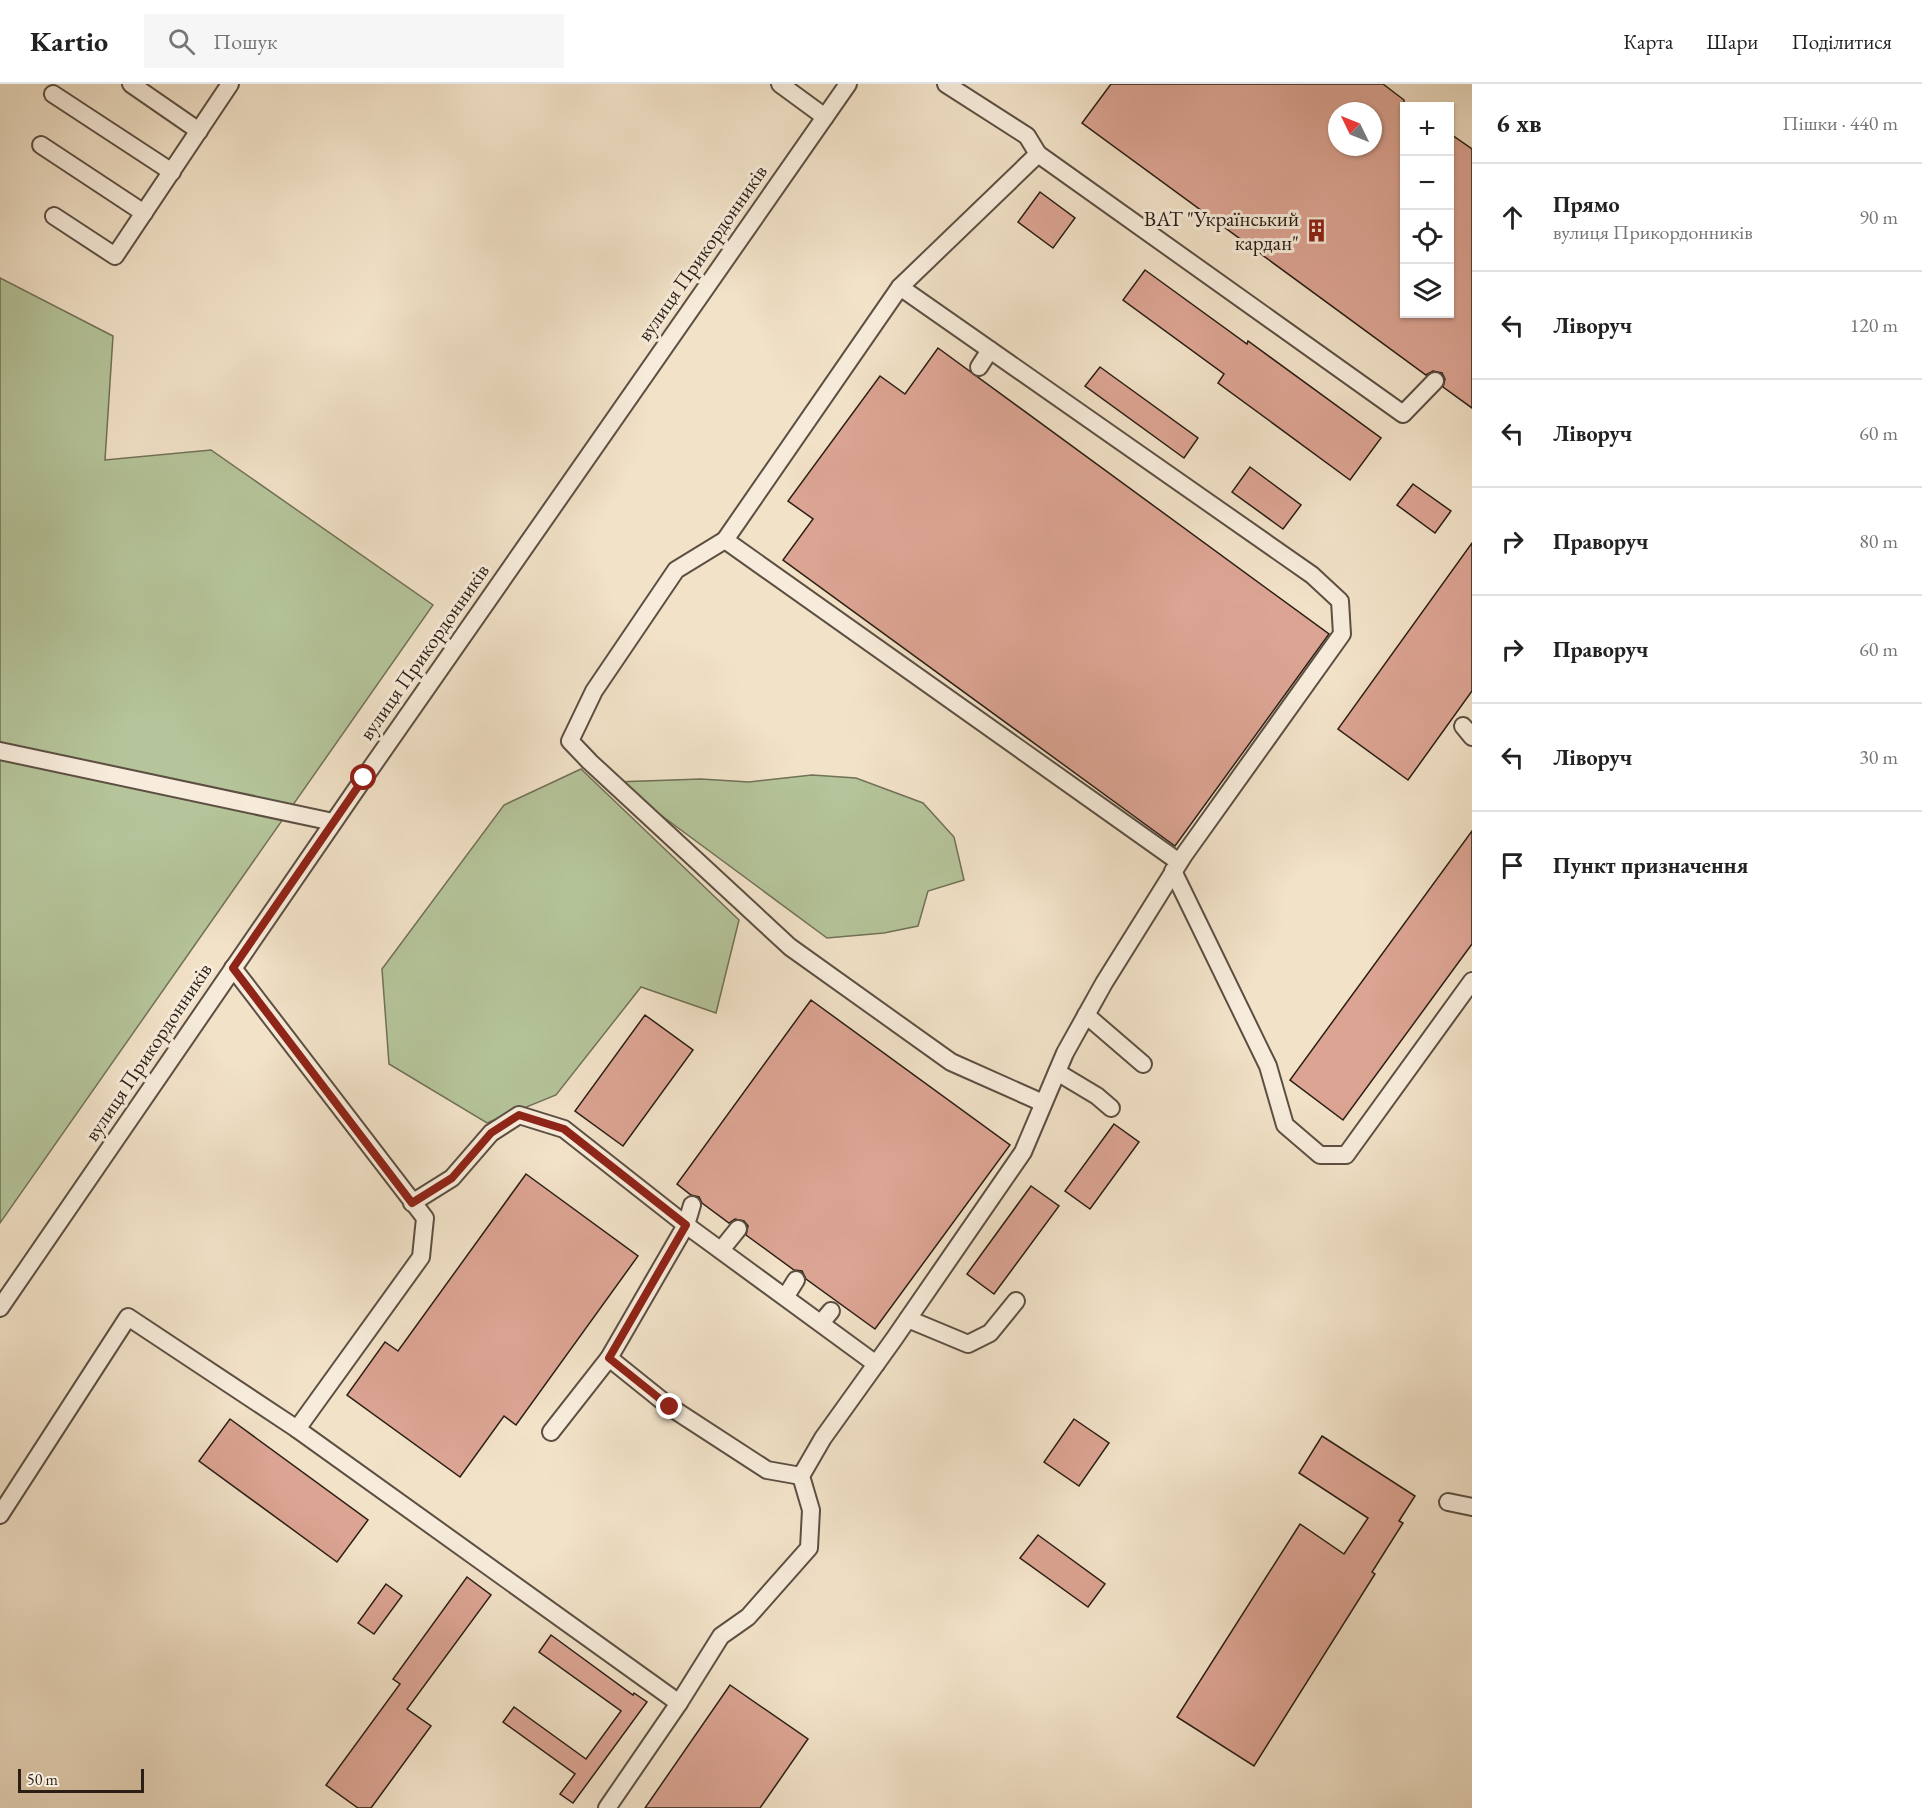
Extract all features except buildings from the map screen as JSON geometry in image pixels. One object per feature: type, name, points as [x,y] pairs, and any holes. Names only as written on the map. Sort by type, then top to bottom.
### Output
[{"type":"street","points":[[131,84],[199,131]]},
{"type":"street","points":[[780,84],[825,117]]},
{"type":"street","name":"вулиця Прикордонників","points":[[0,1308],[333,822],[848,84]]},
{"type":"street","points":[[946,84],[1027,136],[1038,154],[1403,414],[1435,381]]},
{"type":"street","points":[[54,216],[116,256],[227,85]]},
{"type":"street","points":[[53,94],[172,172]]},
{"type":"street","points":[[41,145],[144,213]]},
{"type":"street","points":[[1038,154],[900,287],[725,540],[676,570],[594,691],[570,741],[790,947],[951,1062],[1043,1103]]},
{"type":"street","points":[[607,1808],[679,1703],[721,1636],[748,1617],[809,1548],[811,1510],[801,1476],[823,1438],[1023,1152],[1065,1053],[1176,867],[1342,634],[1340,602],[1312,575],[900,287]]},
{"type":"street","points":[[979,367],[990,350]]},
{"type":"street","points":[[725,540],[1176,867],[1268,1066],[1285,1125],[1320,1155],[1346,1155],[1472,981]]},
{"type":"street","points":[[0,751],[333,822]]},
{"type":"street","points":[[233,968],[425,1218],[421,1257],[297,1429]]},
{"type":"street","points":[[1086,1015],[1143,1064]]},
{"type":"street","points":[[1057,1072],[1097,1096],[1112,1108]]},
{"type":"street","points":[[412,1203],[452,1178],[491,1133],[519,1115],[564,1129],[686,1225],[786,1296],[826,1317],[876,1364]]},
{"type":"street","points":[[551,1432],[609,1358],[686,1225],[692,1205]]},
{"type":"street","points":[[721,1250],[738,1229]]},
{"type":"street","points":[[786,1296],[796,1280]]},
{"type":"street","points":[[908,1319],[968,1344],[990,1333],[1016,1302]]},
{"type":"street","points":[[0,1515],[128,1317],[297,1429],[679,1703]]},
{"type":"street","points":[[609,1358],[670,1407],[767,1470],[801,1476]]},
{"type":"street","points":[[1448,1502],[1472,1507]]},
{"type":"green space","points":[[0,278],[113,336],[105,460],[211,450],[433,605],[0,1223]]},
{"type":"green space","points":[[581,769],[739,920],[716,1013],[641,987],[556,1095],[487,1123],[389,1064],[382,969],[504,805]]},
{"type":"green space","points":[[812,775],[856,778],[923,803],[954,837],[964,880],[928,891],[918,926],[884,933],[827,938],[616,782],[701,779],[749,782]]},
{"type":"place","name":"ВАТ \"Український кардан\"","points":[[1317,231]]},
{"type":"route","points":[[364,778],[233,968],[412,1203],[452,1178],[491,1133],[519,1115],[564,1129],[686,1225],[609,1358],[670,1407]]}]
